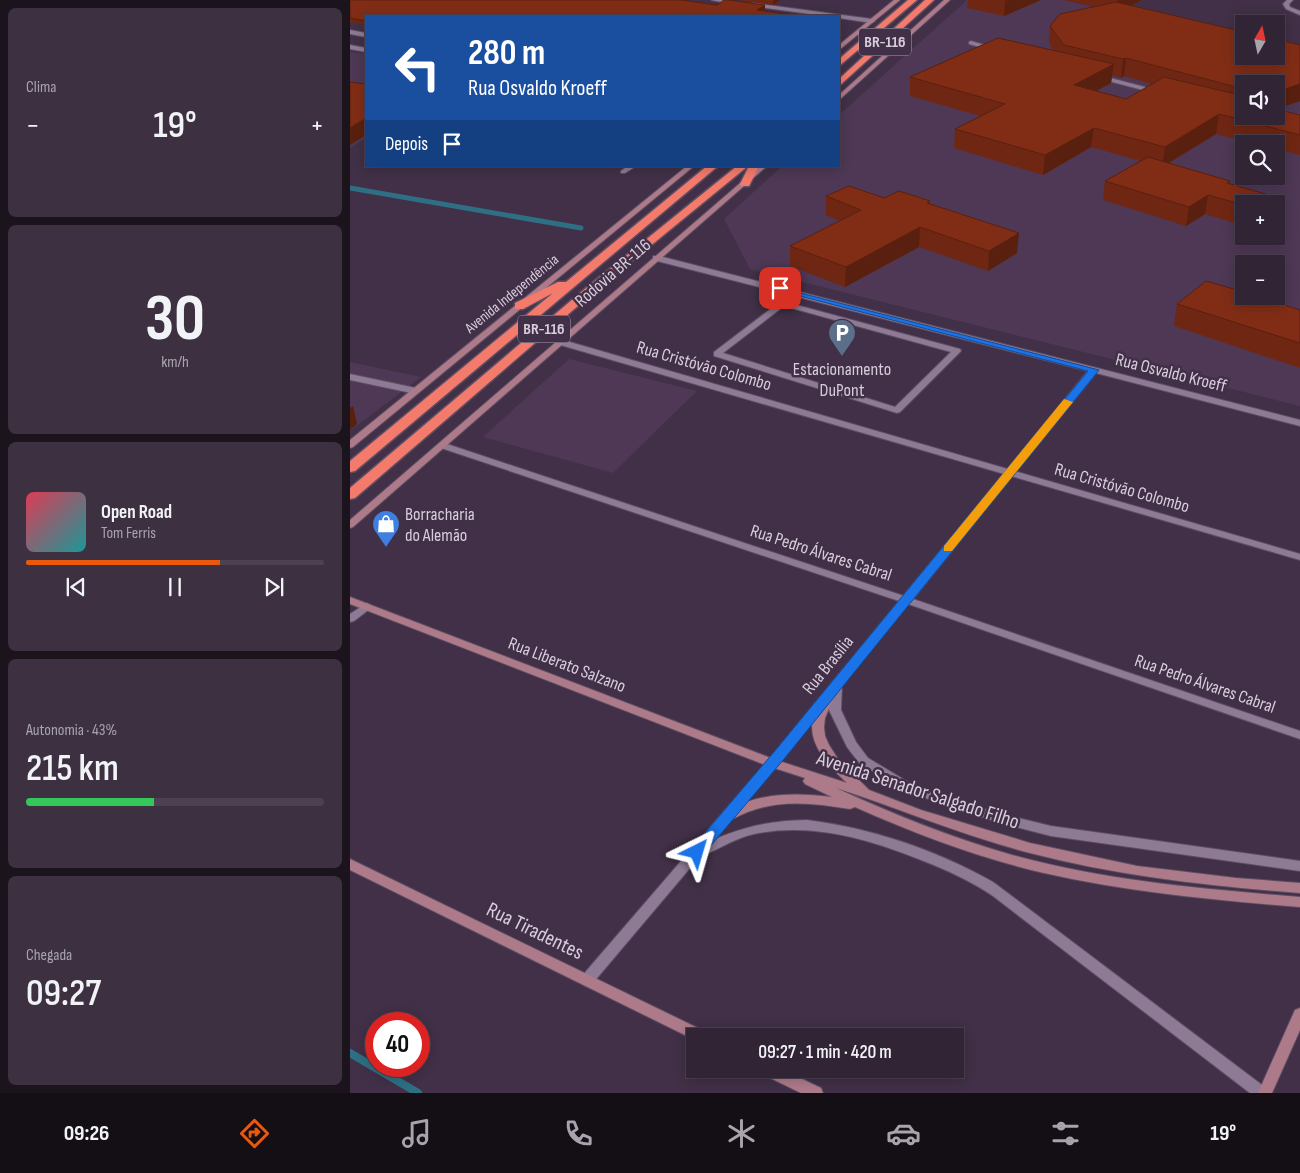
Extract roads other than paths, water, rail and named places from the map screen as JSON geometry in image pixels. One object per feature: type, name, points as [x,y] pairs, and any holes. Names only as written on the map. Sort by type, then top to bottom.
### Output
[{"type":"highway","name":"BR-116","points":[[840,62],[914,0]]},
{"type":"highway","name":"BR-116","points":[[840,82],[930,0]]},
{"type":"highway","name":"Rodovia BR-116","points":[[350,468],[712,167]]},
{"type":"highway","name":"Rodovia BR-116","points":[[350,495],[590,290],[742,167]]},
{"type":"highway","points":[[745,184],[754,167]]},
{"type":"highway","points":[[519,306],[588,270]]},
{"type":"main road","points":[[840,47],[896,0]]},
{"type":"main road","points":[[840,97],[947,0]]},
{"type":"main road","name":"Avenida Independência","points":[[350,445],[689,167]]},
{"type":"main road","name":"Rodovia BR-116","points":[[350,525],[444,446],[656,258],[763,167]]},
{"type":"main road","name":"Rua Liberato Salzano","points":[[350,600],[772,763]]},
{"type":"main road","points":[[833,689],[822,710],[818,728],[820,739],[825,750],[839,766],[870,795]]},
{"type":"main road","name":"Avenida Senador Salgado Filho","points":[[772,763],[886,800],[917,813],[1040,850],[1137,871],[1236,883],[1300,888]]},
{"type":"main road","name":"Avenida Senador Salgado Filho","points":[[772,763],[875,812],[980,849],[1042,867],[1136,885],[1212,895],[1300,902]]},
{"type":"main road","points":[[727,816],[740,808],[774,800],[815,799],[862,806]]},
{"type":"main road","name":"Rua Tiradentes","points":[[350,864],[686,1029]]},
{"type":"main road","points":[[1265,1093],[1300,1014]]},
{"type":"main road","points":[[785,1078],[816,1093]]},
{"type":"street","points":[[714,0],[827,15]]},
{"type":"street","points":[[1290,0],[1286,4],[1288,8],[1300,13]]},
{"type":"street","points":[[729,7],[738,8]]},
{"type":"street","points":[[747,9],[792,15]]},
{"type":"street","points":[[840,17],[872,21]]},
{"type":"street","points":[[350,32],[365,34]]},
{"type":"street","points":[[970,43],[999,50]]},
{"type":"street","points":[[350,47],[365,50]]},
{"type":"street","points":[[1094,75],[1169,94]]},
{"type":"street","points":[[623,172],[631,167]]},
{"type":"street","name":"Rua Osvaldo Kroeff","points":[[656,258],[1300,423]]},
{"type":"street","points":[[784,304],[957,351],[898,410],[717,354],[797,293]]},
{"type":"street","name":"Rua Cristóvão Colombo","points":[[560,342],[1300,557]]},
{"type":"street","name":"Rua Brasília","points":[[587,980],[772,763],[1094,370]]},
{"type":"street","points":[[350,377],[416,390]]},
{"type":"street","name":"Rua Pedro Álvares Cabral","points":[[444,446],[906,600],[1300,735]]},
{"type":"street","points":[[350,620],[367,606]]},
{"type":"street","points":[[833,689],[835,710],[851,744],[864,760],[910,788],[993,816],[1051,831],[1300,866]]},
{"type":"street","points":[[697,852],[718,840],[762,828],[787,825],[826,826],[871,836],[972,875],[998,892],[1261,1093]]},
{"type":"waterway","points":[[350,188],[581,228]]},
{"type":"waterway","points":[[350,1053],[418,1093]]},
{"type":"place","name":"Estacionamento DuPont","points":[[842,357]]},
{"type":"place","name":"Borracharia do Alemão","points":[[386,548]]}]
